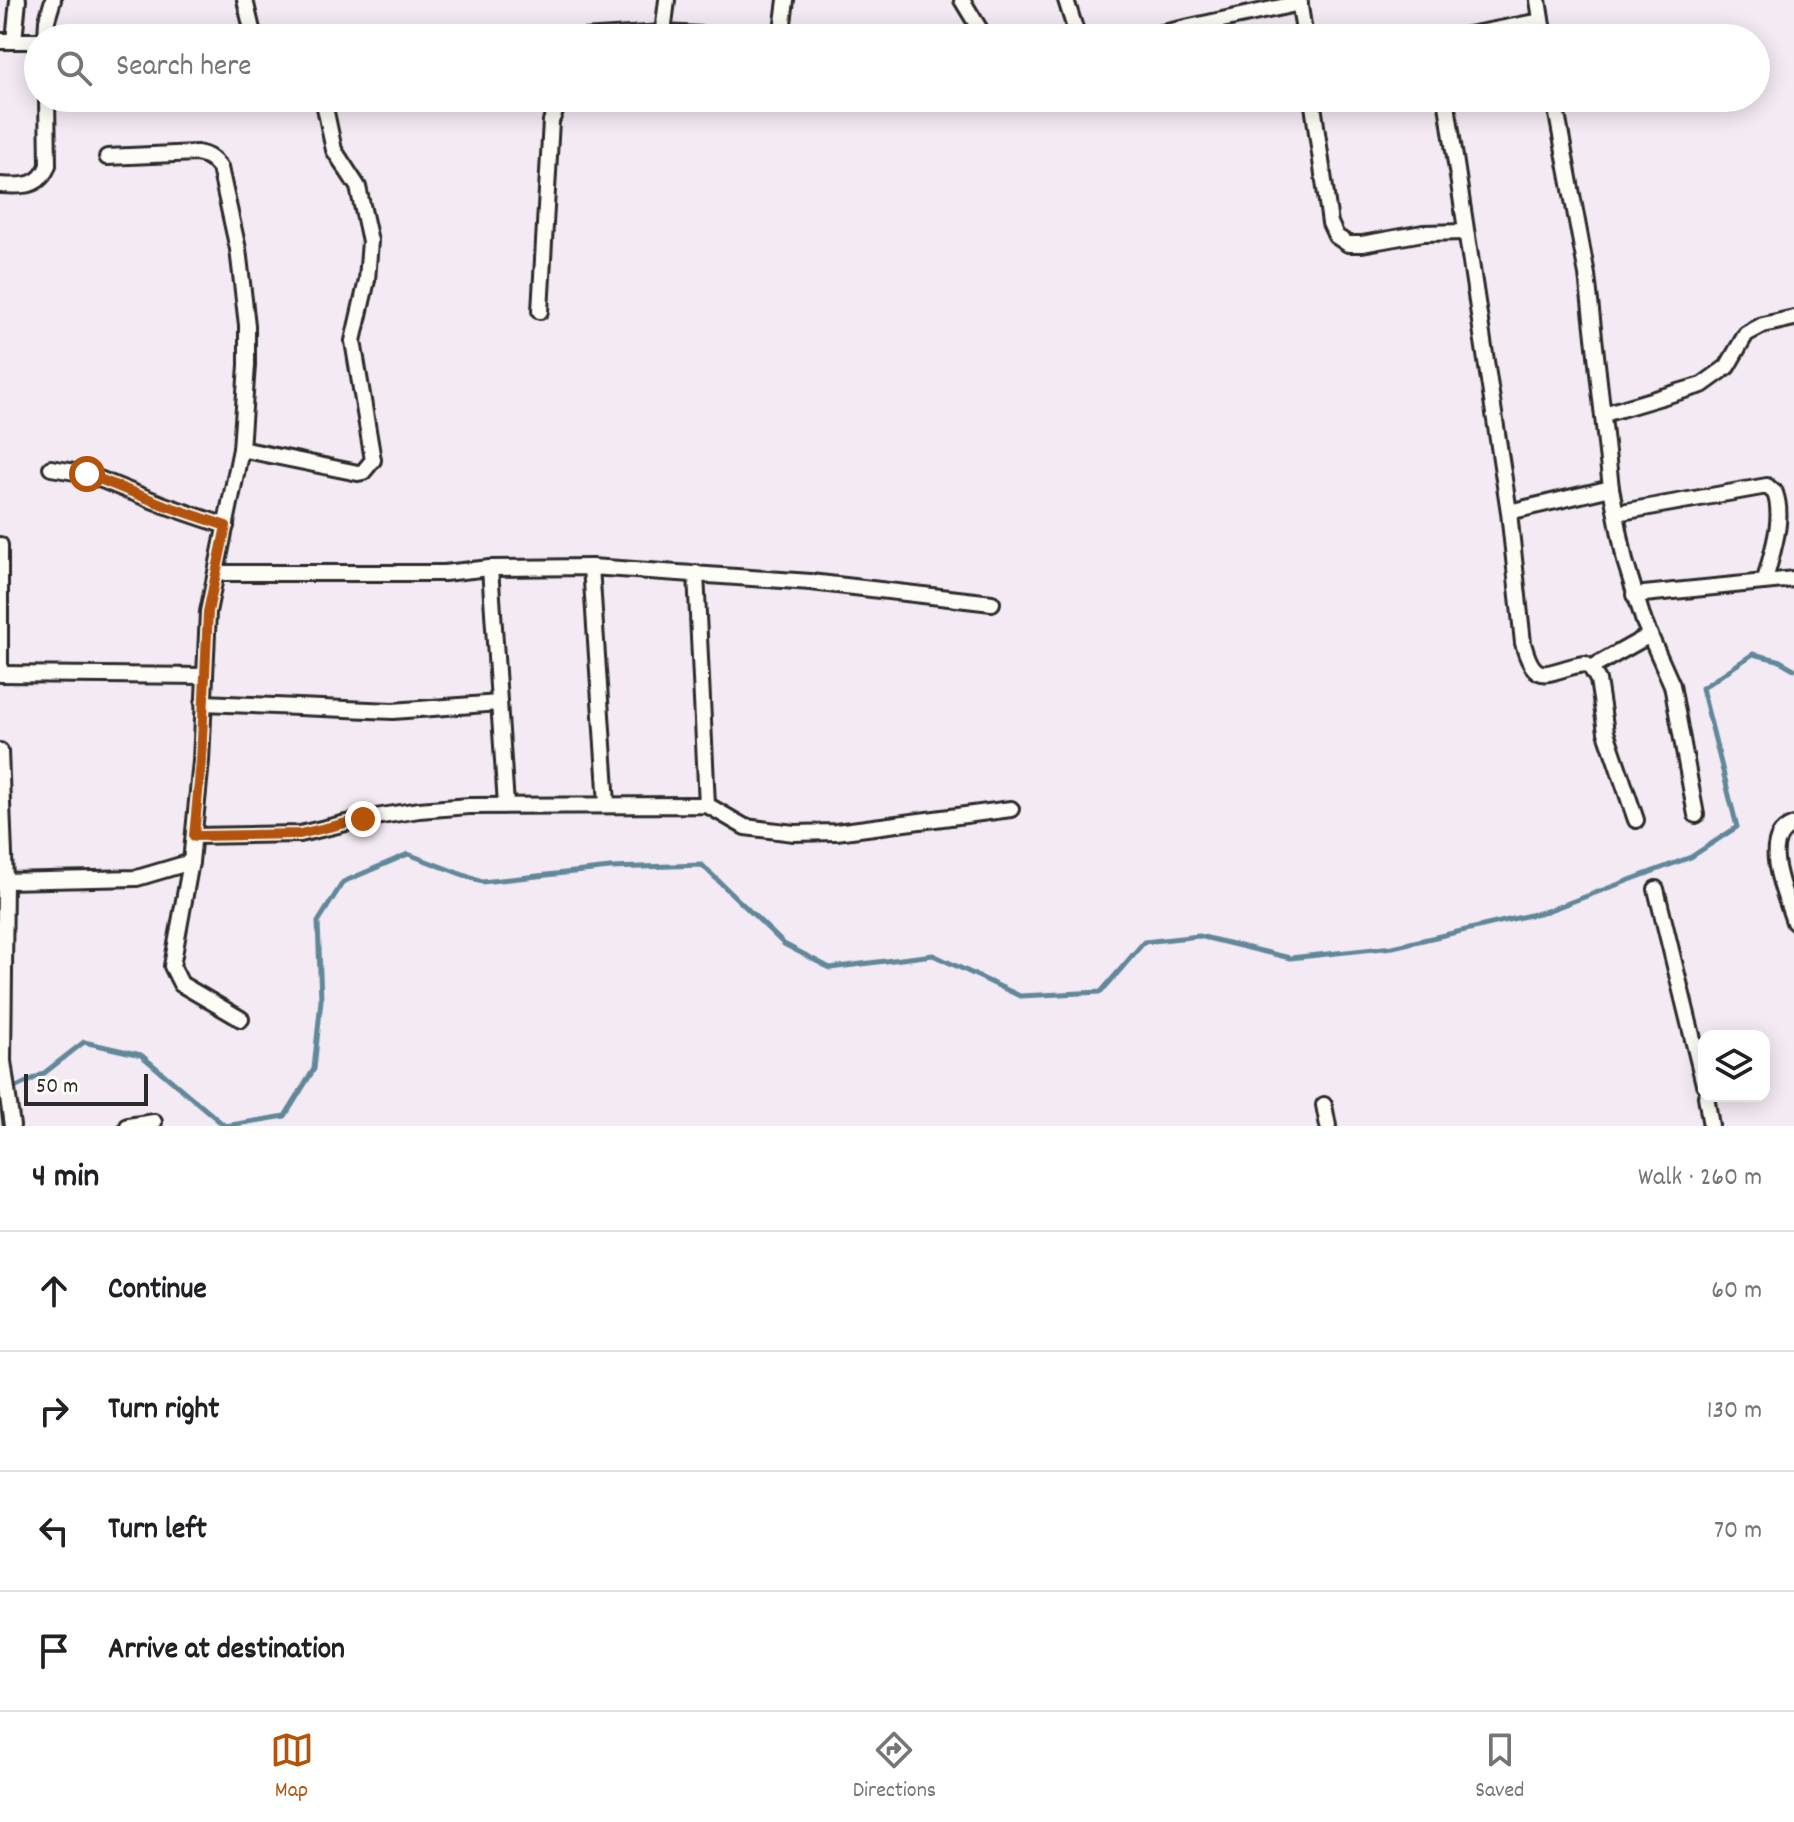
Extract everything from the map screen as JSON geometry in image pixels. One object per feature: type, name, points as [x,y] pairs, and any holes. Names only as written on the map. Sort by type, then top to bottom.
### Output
[{"type":"street","points":[[7,41],[18,0]]},
{"type":"street","points":[[47,24],[53,0]]},
{"type":"street","points":[[245,0],[251,24]]},
{"type":"street","points":[[664,24],[667,0]]},
{"type":"street","points":[[783,24],[786,0]]},
{"type":"street","points":[[962,0],[977,24]]},
{"type":"street","points":[[1066,0],[1074,24]]},
{"type":"street","points":[[1538,0],[1542,24]]},
{"type":"street","points":[[1201,24],[1299,2],[1303,24]]},
{"type":"street","points":[[1525,24],[1541,21]]},
{"type":"street","points":[[0,185],[30,184],[44,174],[48,165],[47,112]]},
{"type":"street","points":[[241,449],[358,473],[363,472],[373,460],[353,341],[367,280],[370,241],[358,187],[334,150],[326,112]]},
{"type":"street","points":[[540,311],[551,121],[555,112]]},
{"type":"street","points":[[1314,112],[1330,223],[1341,240],[1348,244],[1362,244],[1403,235],[1466,232]]},
{"type":"street","points":[[1448,112],[1509,512],[1523,643],[1534,671],[1547,675],[1577,665],[1585,664],[1591,668],[1598,680],[1606,732],[1636,820]]},
{"type":"street","points":[[1557,112],[1587,275],[1611,488],[1634,595],[1672,685],[1696,815]]},
{"type":"street","points":[[107,157],[206,155],[220,168],[238,249],[247,325],[241,449],[208,612],[194,836],[172,966],[181,984],[241,1019]]},
{"type":"street","points":[[1604,414],[1702,385],[1727,367],[1746,334],[1763,325],[1794,318]]},
{"type":"street","points":[[51,468],[87,474],[226,526]]},
{"type":"street","points":[[1616,513],[1767,486],[1775,493],[1778,514],[1765,581]]},
{"type":"street","points":[[1509,512],[1611,488]]},
{"type":"street","points":[[0,545],[0,666]]},
{"type":"street","points":[[216,573],[444,573],[490,568],[591,567],[811,582],[992,603]]},
{"type":"street","points":[[591,567],[607,804]]},
{"type":"street","points":[[490,568],[506,805]]},
{"type":"street","points":[[696,573],[707,805]]},
{"type":"street","points":[[1634,595],[1794,579]]},
{"type":"street","points":[[1591,668],[1650,635]]},
{"type":"street","points":[[0,674],[205,676]]},
{"type":"street","points":[[203,703],[393,711],[499,703]]},
{"type":"street","points":[[0,751],[5,881],[3,1061],[12,1126]]},
{"type":"street","points":[[194,836],[300,834],[419,810],[506,805],[707,805],[745,827],[794,833],[836,832],[1011,809]]},
{"type":"street","points":[[1794,825],[1782,829],[1774,842],[1774,854],[1794,922]]},
{"type":"street","points":[[5,881],[137,878],[191,862]]},
{"type":"street","points":[[1656,889],[1698,1060]]},
{"type":"street","points":[[1707,1102],[1711,1126]]},
{"type":"street","points":[[1324,1105],[1328,1126]]},
{"type":"street","points":[[128,1126],[154,1122]]},
{"type":"waterway","points":[[0,1095],[43,1074],[84,1042],[141,1055],[225,1126],[285,1116],[314,1069],[321,1000],[318,922],[343,882],[408,854],[482,882],[610,868],[702,865],[784,944],[830,968],[933,955],[1020,996],[1101,992],[1144,942],[1199,936],[1290,958],[1393,947],[1547,911],[1691,857],[1737,827],[1702,688],[1753,654],[1778,660],[1794,669]]},
{"type":"route","points":[[87,474],[226,526],[208,612],[194,836],[300,834],[363,819]]}]
